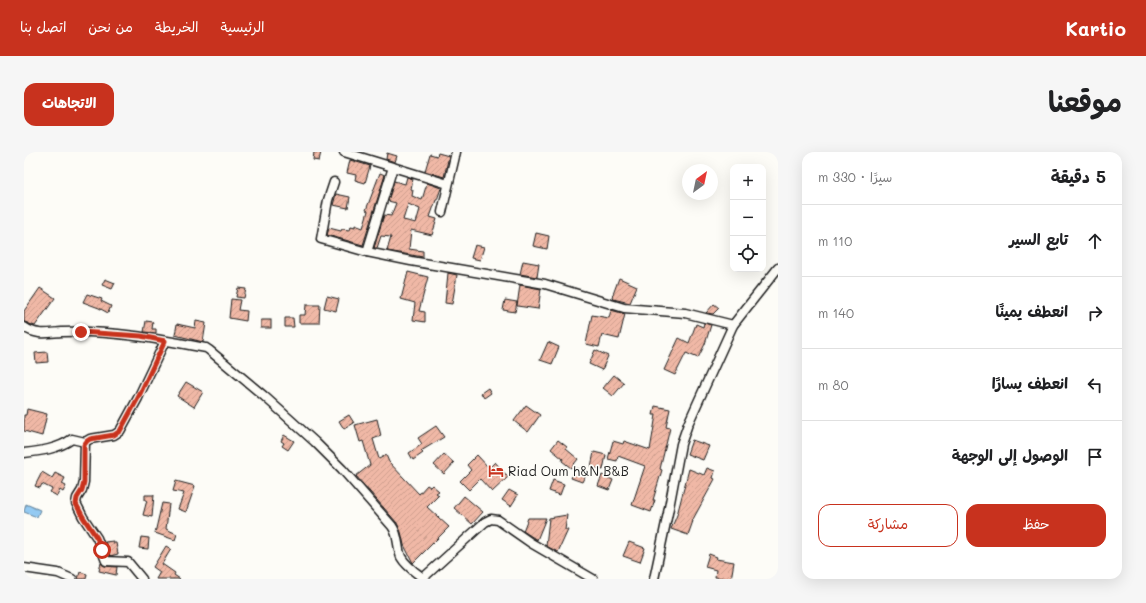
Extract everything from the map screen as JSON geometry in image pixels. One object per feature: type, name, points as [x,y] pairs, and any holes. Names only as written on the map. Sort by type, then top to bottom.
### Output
[{"type":"street","points":[[344,152],[448,184]]},
{"type":"street","points":[[442,212],[456,152]]},
{"type":"street","points":[[368,252],[393,167]]},
{"type":"street","points":[[334,182],[328,200],[320,239],[368,252],[411,261],[545,284],[632,310],[685,313],[733,325]]},
{"type":"street","points":[[654,579],[684,435],[733,325],[778,268]]},
{"type":"street","points":[[24,327],[36,334],[95,332],[141,336],[206,348],[286,415],[342,469],[389,522],[394,529],[402,558],[408,566],[422,578],[485,522],[491,519],[498,520],[531,544],[593,579]]},
{"type":"street","points":[[24,453],[42,451],[67,443],[72,439],[85,442],[90,439],[114,435],[120,431],[138,398],[165,341]]},
{"type":"street","points":[[85,442],[84,482],[76,504],[97,538],[106,561],[128,562],[142,579]]},
{"type":"street","points":[[24,568],[58,573],[72,579]]},
{"type":"water","points":[[26,504],[40,510],[37,517],[24,512]]},
{"type":"building","points":[[314,152],[321,152],[319,161],[313,160]]},
{"type":"building","points":[[387,153],[397,156],[395,162],[386,159]]},
{"type":"building","points":[[438,153],[449,156],[444,177],[425,171],[430,154],[437,156]]},
{"type":"building","points":[[350,160],[370,166],[365,183],[355,180],[356,175],[347,173]]},
{"type":"building","points":[[380,173],[385,175],[363,245],[327,235],[329,228],[341,231],[342,229],[350,230],[351,226],[355,227],[355,225],[363,228],[368,211],[366,210]]},
{"type":"building","points":[[407,177],[413,179],[411,189],[413,190],[412,196],[422,200],[427,183],[441,188],[430,217],[437,219],[432,235],[411,230],[409,249],[423,251],[423,257],[387,251],[391,237],[381,236],[377,248],[374,248],[384,215],[391,216],[396,203],[388,201],[394,181],[405,184]],"holes":[[[408,204],[420,209],[416,223],[403,220]]]},
{"type":"building","points":[[336,194],[350,197],[348,208],[333,205]]},
{"type":"building","points":[[536,233],[549,236],[547,249],[533,246]]},
{"type":"building","points":[[475,245],[484,247],[480,260],[471,258]]},
{"type":"building","points":[[523,261],[539,264],[537,277],[520,274]]},
{"type":"building","points":[[408,272],[428,277],[419,311],[425,312],[425,322],[413,320],[415,303],[401,299]]},
{"type":"building","points":[[448,273],[457,275],[452,304],[445,303]]},
{"type":"building","points":[[619,278],[637,286],[630,303],[613,299],[614,298],[612,297]]},
{"type":"building","points":[[105,279],[115,283],[112,289],[102,285]]},
{"type":"building","points":[[520,285],[541,289],[538,309],[517,306]]},
{"type":"building","points":[[40,288],[55,298],[35,326],[24,322],[24,311]]},
{"type":"building","points":[[238,288],[246,289],[244,298],[236,297]]},
{"type":"building","points":[[87,294],[102,299],[101,301],[111,306],[108,313],[83,302]]},
{"type":"building","points":[[327,296],[339,299],[336,311],[324,308]]},
{"type":"building","points":[[231,299],[240,300],[238,310],[247,311],[246,321],[229,318]]},
{"type":"building","points":[[505,300],[517,302],[515,312],[503,310]]},
{"type":"building","points":[[714,304],[719,308],[713,314],[706,313]]},
{"type":"building","points":[[306,305],[320,305],[319,323],[299,323],[299,315],[305,315]]},
{"type":"building","points":[[611,310],[625,314],[619,339],[602,335],[599,347],[586,344],[592,315],[609,318]]},
{"type":"building","points":[[285,318],[293,318],[294,327],[285,327]]},
{"type":"building","points":[[261,320],[271,320],[271,328],[261,328]]},
{"type":"building","points":[[146,321],[153,322],[152,329],[156,329],[156,333],[144,332]]},
{"type":"building","points":[[196,321],[206,323],[203,342],[175,335],[177,324],[195,328]]},
{"type":"building","points":[[704,323],[711,325],[705,344],[698,358],[686,353],[675,375],[664,370],[679,338],[689,343],[696,324],[703,327]]},
{"type":"building","points":[[548,342],[559,347],[552,364],[540,360]]},
{"type":"building","points":[[595,350],[608,356],[602,370],[589,364]]},
{"type":"building","points":[[47,352],[48,362],[36,363],[35,353]]},
{"type":"building","points":[[614,375],[624,383],[613,396],[603,388]]},
{"type":"building","points":[[186,382],[203,392],[194,407],[177,396]]},
{"type":"building","points":[[488,388],[491,393],[484,398],[481,393]]},
{"type":"building","points":[[526,405],[540,415],[528,432],[514,421]]},
{"type":"building","points":[[655,406],[670,409],[666,427],[670,428],[660,469],[662,470],[651,512],[632,505],[645,466],[618,456],[617,461],[608,459],[613,441],[623,444],[624,441],[650,450],[656,415],[653,415]]},
{"type":"building","points":[[27,409],[47,414],[42,436],[24,431],[24,415],[26,415]]},
{"type":"building","points":[[349,415],[354,423],[344,429],[339,421]]},
{"type":"building","points":[[377,419],[381,436],[373,439],[379,459],[386,455],[389,462],[419,494],[427,485],[430,487],[432,485],[439,491],[436,493],[439,495],[427,507],[449,527],[413,563],[404,545],[397,523],[356,476],[370,465],[363,441],[360,442],[355,425]]},
{"type":"building","points":[[436,426],[444,437],[421,451],[423,453],[413,460],[409,453],[422,444],[418,438]]},
{"type":"building","points":[[284,435],[294,441],[288,450],[282,446],[284,443],[281,441]]},
{"type":"building","points":[[558,440],[578,459],[571,468],[551,449]]},
{"type":"building","points":[[692,440],[709,446],[703,460],[687,454]]},
{"type":"building","points":[[594,452],[606,455],[603,470],[591,467]]},
{"type":"building","points":[[444,454],[454,463],[444,474],[434,465]]},
{"type":"building","points":[[477,455],[489,468],[495,462],[508,477],[492,492],[480,479],[469,490],[460,481],[471,470],[467,465]]},
{"type":"building","points":[[576,468],[587,472],[582,482],[571,478]]},
{"type":"building","points":[[707,468],[715,471],[713,478],[715,479],[692,521],[688,535],[671,529],[677,515],[689,469],[704,475]]},
{"type":"building","points":[[42,472],[52,478],[55,473],[65,478],[62,484],[66,486],[63,492],[60,490],[57,496],[50,492],[52,489],[42,484],[40,488],[35,486]]},
{"type":"building","points":[[602,475],[613,480],[609,490],[598,486]]},
{"type":"building","points":[[553,480],[564,484],[560,495],[549,491]]},
{"type":"building","points":[[176,481],[195,486],[186,512],[178,509],[184,493],[173,491]]},
{"type":"building","points":[[509,490],[518,495],[511,506],[502,500]]},
{"type":"building","points":[[145,495],[154,495],[152,517],[143,515],[147,500],[145,500]]},
{"type":"building","points":[[464,496],[483,512],[472,524],[454,508]]},
{"type":"building","points":[[162,503],[169,504],[166,529],[177,534],[175,540],[155,533]]},
{"type":"building","points":[[567,515],[565,530],[568,530],[558,552],[546,546],[549,518]]},
{"type":"building","points":[[528,518],[546,518],[537,540],[523,531]]},
{"type":"building","points":[[141,537],[149,538],[148,549],[139,548]]},
{"type":"building","points":[[113,541],[113,543],[116,543],[118,554],[110,556],[105,542]]},
{"type":"building","points":[[629,542],[645,548],[640,562],[623,556]]},
{"type":"building","points":[[166,546],[171,549],[162,564],[175,573],[174,575],[180,579],[156,579],[160,572],[153,567]]},
{"type":"building","points":[[709,554],[717,557],[716,559],[734,562],[731,579],[715,577],[716,570],[705,567]]},
{"type":"building","points":[[101,563],[105,566],[117,567],[116,575],[99,571]]},
{"type":"building","points":[[80,572],[87,574],[86,579],[78,579]]},
{"type":"place","name":"Riad Oum h&N B&B","points":[[496,471]]},
{"type":"route","points":[[81,332],[141,336],[165,341],[138,398],[120,431],[114,435],[90,439],[85,442],[84,445],[84,482],[76,504],[97,538],[102,550]]}]
